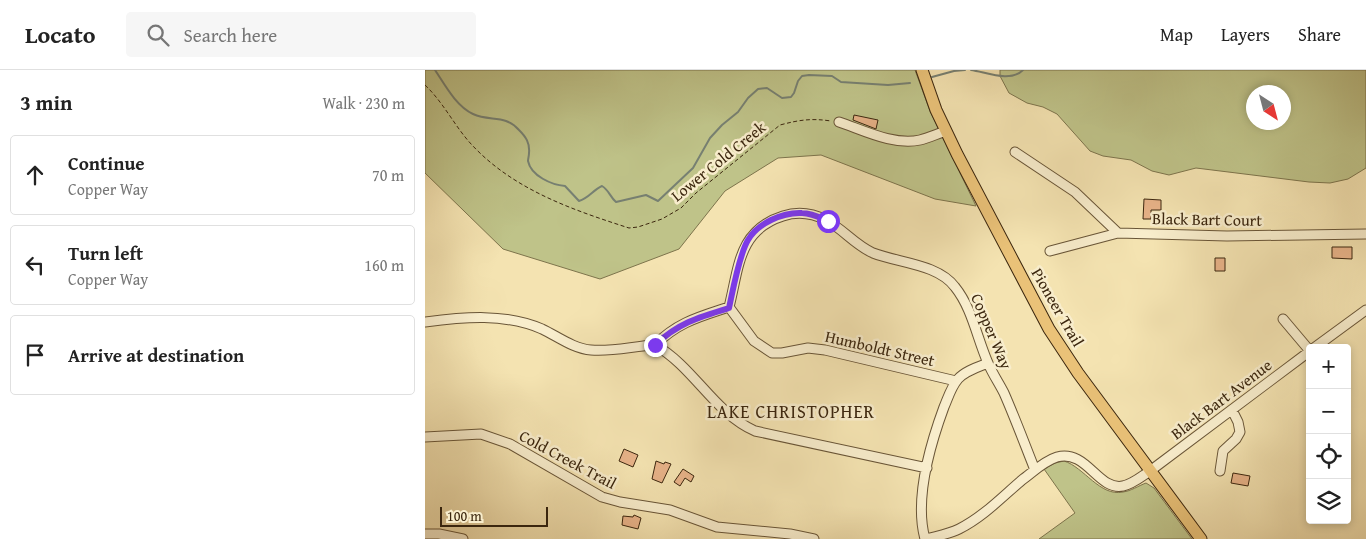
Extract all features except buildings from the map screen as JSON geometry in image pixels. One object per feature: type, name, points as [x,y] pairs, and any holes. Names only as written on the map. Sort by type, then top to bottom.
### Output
[{"type":"main road","name":"Pioneer Trail","points":[[922,70],[946,132],[1049,329],[1201,539]]},
{"type":"street","points":[[839,122],[901,141],[918,141],[946,132]]},
{"type":"street","points":[[1015,152],[1075,192],[1118,233]]},
{"type":"street","name":"Copper Way","points":[[729,308],[748,240],[756,230],[767,222],[790,214],[814,215],[828,221],[869,251],[940,273],[949,278],[963,299],[988,363],[1003,392],[1035,470]]},
{"type":"street","name":"Black Bart Court","points":[[1050,251],[1118,233],[1227,236],[1366,234]]},
{"type":"street","points":[[425,322],[455,318],[505,319],[542,329],[571,344],[589,350],[655,345],[672,330],[690,321],[729,308]]},
{"type":"street","name":"Humboldt Street","points":[[729,308],[754,341],[771,352],[782,353],[808,348],[825,350],[956,381]]},
{"type":"street","points":[[1320,344],[1366,310]]},
{"type":"street","points":[[1283,319],[1306,346]]},
{"type":"street","points":[[655,345],[669,355],[742,426],[772,435],[927,468]]},
{"type":"street","name":"Black Bart Avenue","points":[[1150,471],[1306,354]]},
{"type":"street","points":[[988,363],[961,376],[956,381],[940,418],[927,468],[922,506],[925,539],[946,534],[969,524],[1035,470],[1049,460],[1065,455],[1079,459],[1108,483],[1120,486],[1126,485],[1150,471]]},
{"type":"street","points":[[1220,471],[1223,451],[1236,439],[1240,432],[1239,422],[1232,410]]},
{"type":"street","name":"Cold Creek Trail","points":[[425,437],[481,434],[510,444],[602,497],[620,502],[670,510],[717,527],[754,535],[790,534],[814,539]]},
{"type":"street","points":[[425,534],[439,534],[463,539]]},
{"type":"path","name":"Lower Cold Creek","points":[[425,85],[434,94],[470,143],[481,155],[502,170],[537,194],[580,213],[629,228],[662,219],[681,208],[696,193],[780,126],[796,120],[813,118],[839,122]]},
{"type":"green space","points":[[425,70],[915,70],[930,111],[976,206],[935,199],[821,155],[778,158],[725,191],[679,249],[600,279],[503,249],[425,173]]},
{"type":"green space","points":[[1000,70],[1366,70],[1366,168],[1348,179],[1330,183],[1196,168],[1169,175],[1152,171],[1131,160],[1103,156],[1090,151],[1057,114],[1043,107],[1027,103],[1009,93],[1000,76]]},
{"type":"green space","points":[[1064,461],[1107,490],[1115,492],[1129,491],[1146,483],[1154,488],[1192,539],[1039,539],[1075,513],[1044,469]]},
{"type":"waterway","points":[[435,70],[451,95],[461,106],[473,114],[503,120],[514,125],[527,140],[529,146],[528,161],[533,171],[548,182],[565,186],[579,201],[602,186],[616,202],[646,195],[658,201],[693,168],[710,138],[738,112],[748,98],[758,89],[767,88],[782,98],[791,97],[802,76],[809,75],[832,76],[841,82],[888,85],[910,83]]},
{"type":"waterway","points":[[932,77],[965,70]]},
{"type":"waterway","points":[[971,70],[998,76],[1011,76],[1023,70]]},
{"type":"district","name":"LAKE CHRISTOPHER","points":[[791,412]]},
{"type":"route","points":[[655,345],[672,330],[690,321],[729,308],[743,252],[748,240],[756,230],[767,222],[790,214],[802,213],[814,215],[828,221]]}]
